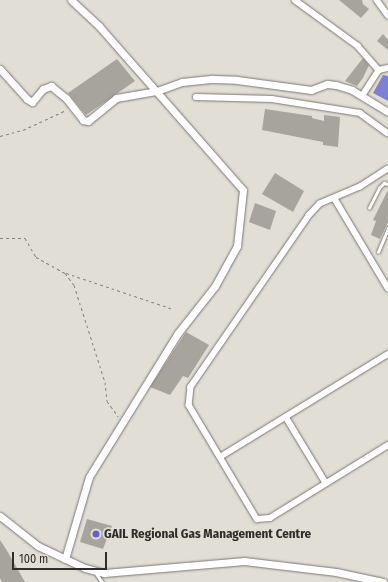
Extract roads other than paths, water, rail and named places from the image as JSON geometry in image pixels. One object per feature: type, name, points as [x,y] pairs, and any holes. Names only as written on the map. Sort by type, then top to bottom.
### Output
[{"type":"street","points":[[64,559],[89,477],[182,326],[215,286],[237,246],[243,203],[243,190],[99,26],[71,0]]},
{"type":"street","points":[[295,0],[358,46],[379,70]]},
{"type":"street","points":[[377,0],[388,16]]},
{"type":"street","points":[[362,96],[379,70],[388,68]]},
{"type":"street","points":[[0,69],[32,102],[43,88],[51,86],[59,91],[83,120],[88,121],[116,98],[157,91],[182,82],[213,79],[311,90],[327,84],[336,85],[362,96],[388,112]]},
{"type":"street","points":[[196,97],[272,99],[360,113],[388,133]]},
{"type":"street","points":[[388,169],[360,187],[320,204],[309,216],[191,387],[189,405],[257,519],[270,518],[388,445]]},
{"type":"street","points":[[334,199],[388,288]]},
{"type":"street","points":[[220,457],[388,354]]},
{"type":"street","points":[[286,417],[326,483]]},
{"type":"street","points":[[0,516],[38,546],[64,559],[95,571],[116,572],[244,561],[336,572],[383,582]]},
{"type":"lane","points":[[369,208],[379,188],[384,184],[388,184]]},
{"type":"lane","points":[[378,252],[388,229]]},
{"type":"lane","points":[[95,571],[102,582]]},
{"type":"water","points":[[383,75],[388,76],[388,101],[373,93]]},
{"type":"place","name":"GAIL Regional Gas Management Centre","points":[[96,534]]}]
